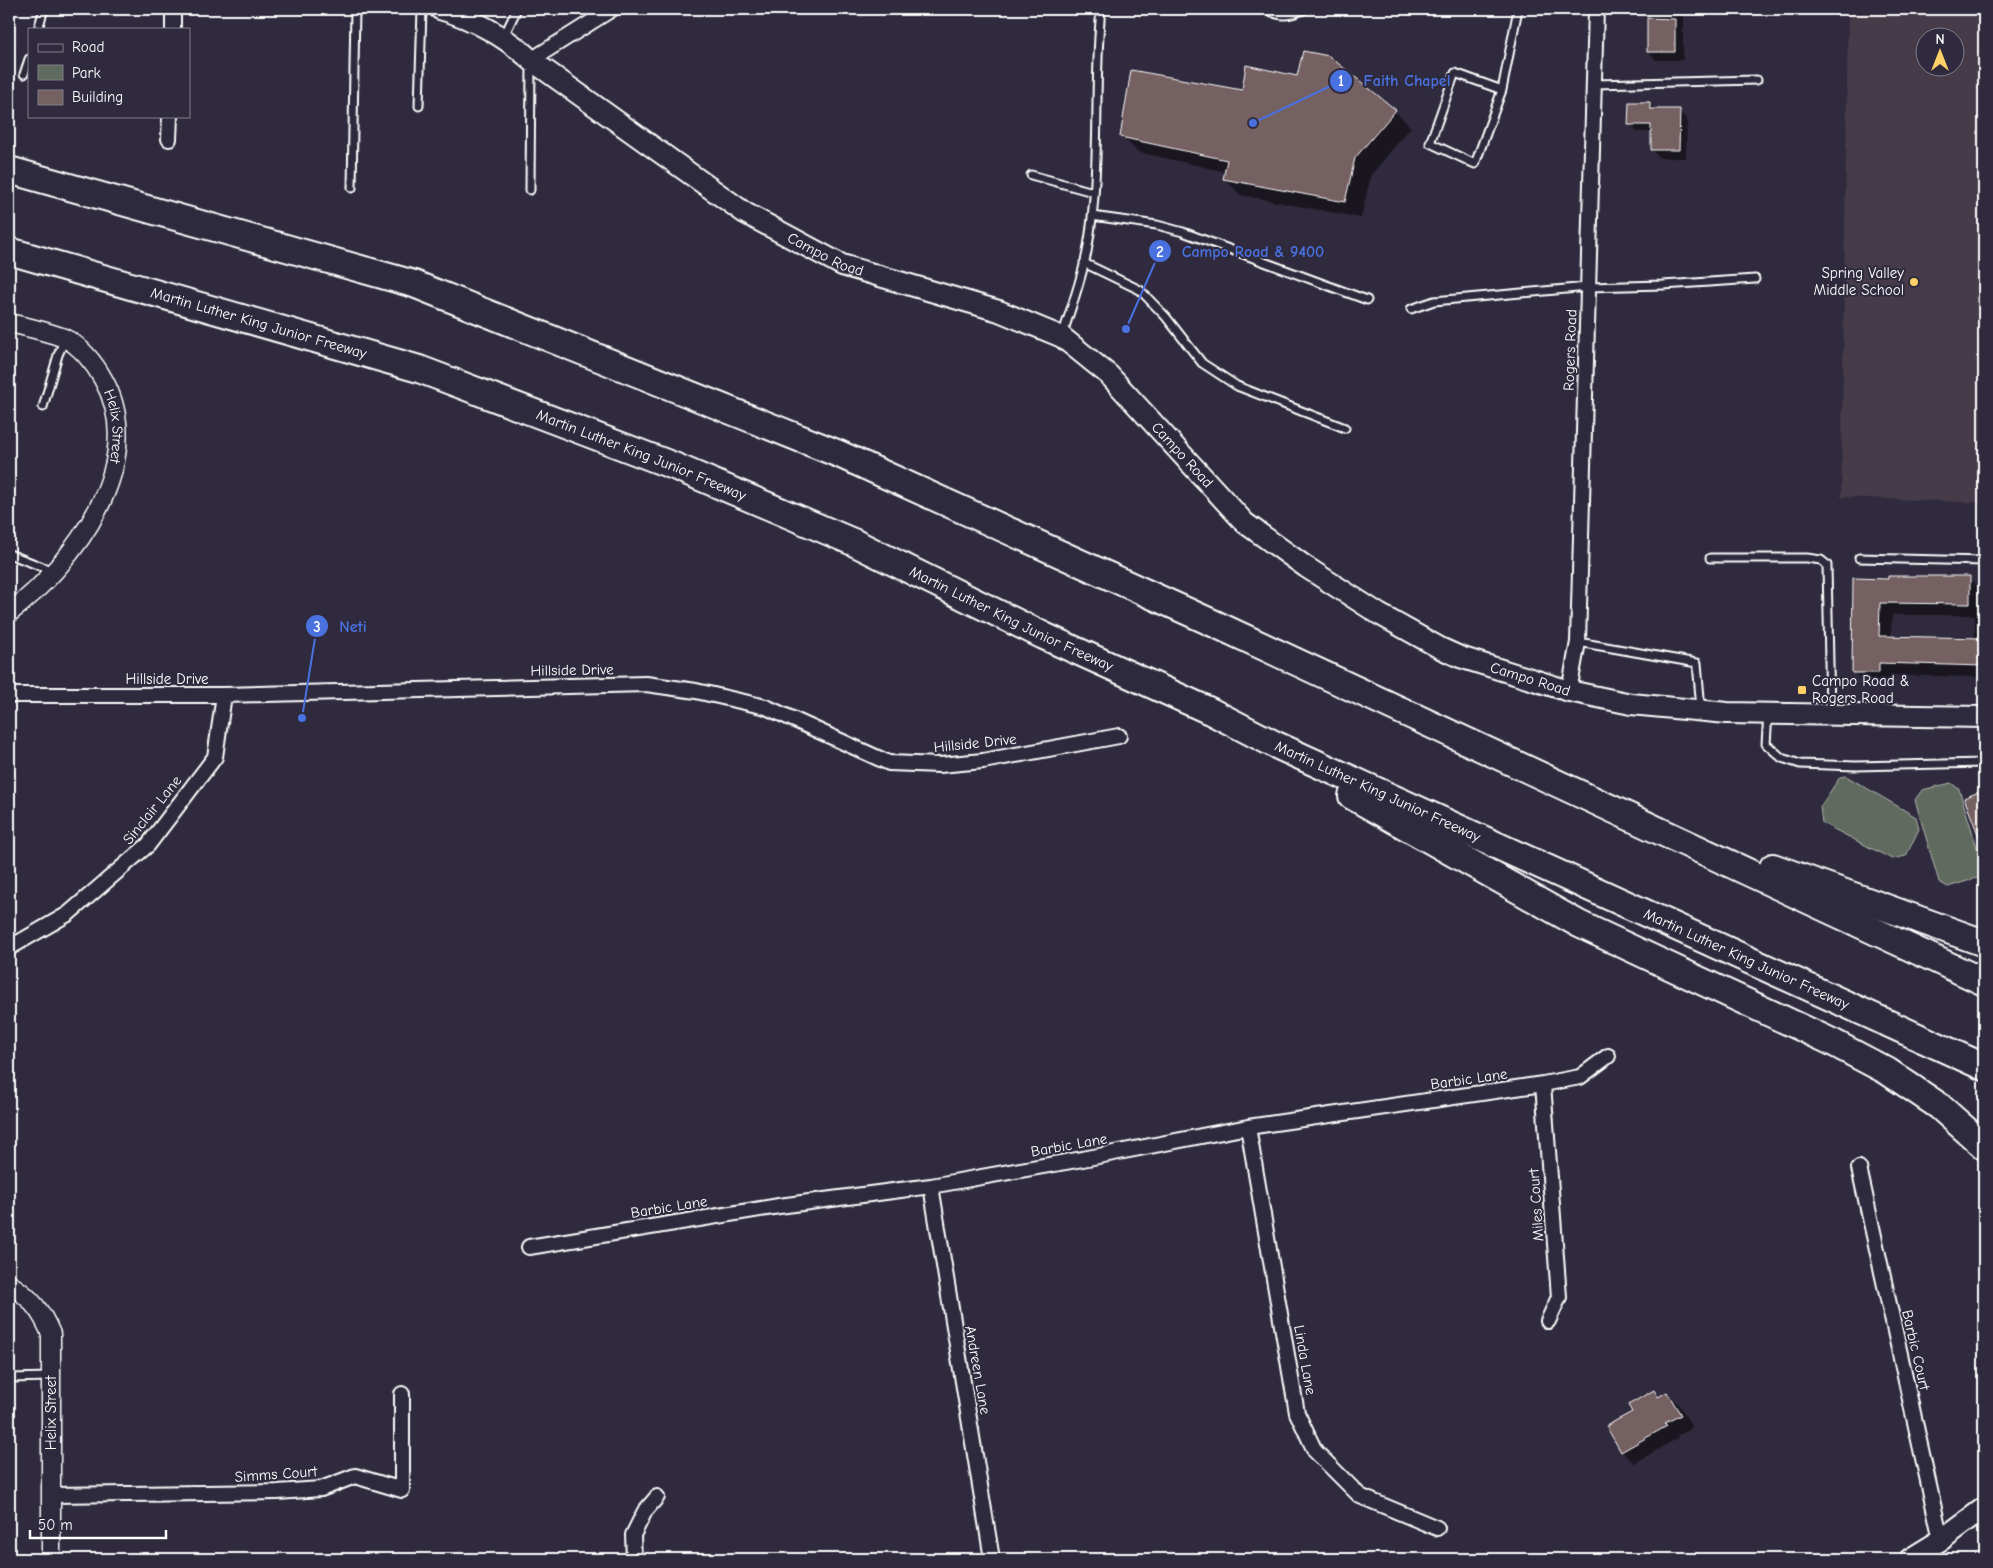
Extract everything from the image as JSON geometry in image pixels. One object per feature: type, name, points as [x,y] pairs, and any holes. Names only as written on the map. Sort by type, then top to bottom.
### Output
[{"type":"highway","points":[[9,157],[113,198]]},
{"type":"highway","points":[[9,170],[414,284],[839,454],[1216,624],[1984,982]]},
{"type":"highway","name":"Martin Luther King Junior Freeway","points":[[9,251],[419,369],[674,466],[853,542],[1044,636],[1210,711],[1276,745],[1984,1067]]},
{"type":"highway","points":[[9,257],[52,263]]},
{"type":"highway","points":[[1210,711],[1315,775],[1579,924],[1832,1042],[1887,1071],[1939,1106],[1984,1146]]},
{"type":"highway","points":[[1664,834],[1750,859],[1984,942]]},
{"type":"main road","name":"Campo Road","points":[[440,9],[480,25],[503,39],[745,213],[834,261],[1000,311],[1062,337],[1109,375],[1245,523],[1306,567],[1379,614],[1440,648],[1460,657],[1569,690],[1631,704],[1702,711],[1768,714],[1984,717]]},
{"type":"main road","points":[[1910,1559],[1941,1540],[1984,1508]]},
{"type":"street","points":[[173,9],[173,28]]},
{"type":"street","points":[[531,60],[612,9]]},
{"type":"street","name":"Rogers Road","points":[[1569,690],[1578,642],[1596,9]]},
{"type":"street","points":[[169,139],[170,118]]},
{"type":"street","name":"Helix Street","points":[[9,323],[36,329],[65,339],[90,360],[108,388],[118,419],[119,434],[118,449],[111,479],[92,522],[54,572],[25,601],[9,613]]},
{"type":"street","name":"Hillside Drive","points":[[9,695],[224,695],[646,684],[696,690],[766,707],[889,763],[940,765],[983,761],[1118,736]]},
{"type":"street","name":"Sinclair Lane","points":[[9,948],[68,914],[148,845],[215,757],[224,695]]},
{"type":"street","name":"Barbic Lane","points":[[529,1247],[779,1206],[931,1186],[1248,1127],[1543,1084],[1580,1077],[1608,1056]]},
{"type":"street","name":"Miles Court","points":[[1543,1084],[1559,1297],[1548,1320]]},
{"type":"street","name":"Linda Lane","points":[[1248,1127],[1297,1413],[1315,1451],[1360,1496],[1437,1528]]},
{"type":"street","name":"Barbic Court","points":[[1858,1168],[1941,1540]]},
{"type":"street","name":"Andreen Lane","points":[[931,1186],[992,1559]]},
{"type":"street","name":"Helix Street","points":[[9,1284],[31,1300],[46,1321],[51,1334],[51,1559]]},
{"type":"street","name":"Simms Court","points":[[52,1495],[277,1492],[321,1489],[355,1476],[402,1490],[402,1394]]},
{"type":"street","points":[[634,1559],[633,1535],[645,1511],[657,1497]]},
{"type":"lane","points":[[38,28],[44,9]]},
{"type":"lane","points":[[352,188],[356,9]]},
{"type":"lane","points":[[419,106],[422,9]]},
{"type":"lane","points":[[503,39],[517,9]]},
{"type":"lane","points":[[1062,337],[1084,263],[1092,216],[1101,9]]},
{"type":"lane","points":[[1265,9],[1275,14],[1290,16],[1306,9]]},
{"type":"lane","points":[[1502,90],[1455,73],[1430,143],[1475,164],[1502,90],[1518,9]]},
{"type":"lane","points":[[530,190],[531,60]]},
{"type":"lane","points":[[24,74],[28,62]]},
{"type":"lane","points":[[1594,84],[1757,80]]},
{"type":"lane","points":[[1031,175],[1093,192]]},
{"type":"lane","points":[[1092,216],[1157,225],[1183,232],[1367,300]]},
{"type":"lane","points":[[1084,263],[1140,290],[1166,317],[1202,363],[1237,386],[1345,428]]},
{"type":"lane","points":[[1411,309],[1434,301],[1588,287],[1663,285],[1755,279]]},
{"type":"lane","points":[[43,407],[58,355],[65,339]]},
{"type":"lane","points":[[9,554],[54,572]]},
{"type":"lane","points":[[1710,558],[1807,558],[1821,560],[1827,565],[1830,715]]},
{"type":"lane","points":[[1859,558],[1984,561]]},
{"type":"lane","points":[[1578,642],[1697,663],[1702,711]]},
{"type":"lane","points":[[1768,714],[1766,744],[1782,758],[1800,764],[1856,766],[1984,763]]},
{"type":"lane","points":[[9,1378],[51,1377]]},
{"type":"shaded area","name":"Spring Valley Middle School","points":[[1848,9],[1984,9],[1984,503],[1841,497]]},
{"type":"green space","points":[[1846,776],[1916,817],[1919,829],[1906,856],[1892,859],[1822,823],[1820,807],[1840,777]]},
{"type":"green space","points":[[1951,783],[1959,789],[1984,870],[1980,877],[1948,887],[1939,882],[1915,800],[1922,790]]},
{"type":"building","points":[[1647,18],[1675,19],[1675,52],[1647,52]]},
{"type":"building","points":[[1303,51],[1329,56],[1396,110],[1355,158],[1345,202],[1223,179],[1227,160],[1120,137],[1131,70],[1242,90],[1246,65],[1297,76]]},
{"type":"building","points":[[1629,102],[1650,102],[1650,109],[1680,109],[1679,150],[1651,150],[1651,125],[1628,125]]},
{"type":"building","points":[[1888,576],[1970,576],[1970,604],[1880,603],[1879,636],[1984,638],[1984,666],[1879,663],[1879,673],[1852,673],[1853,578],[1888,579]]},
{"type":"building","points":[[1984,790],[1984,847],[1983,847],[1964,798]]},
{"type":"building","points":[[1654,1390],[1658,1397],[1667,1392],[1681,1415],[1665,1423],[1667,1426],[1621,1452],[1606,1426],[1632,1412],[1628,1405]]},
{"type":"place","name":"Faith Chapel","points":[[1253,123]]},
{"type":"place","name":"Spring Valley Middle School","points":[[1914,282]]},
{"type":"place","name":"Campo Road & 9400","points":[[1126,329]]},
{"type":"place","name":"Campo Road & Rogers Road","points":[[1802,690]]},
{"type":"place","name":"Neti","points":[[302,718]]}]
